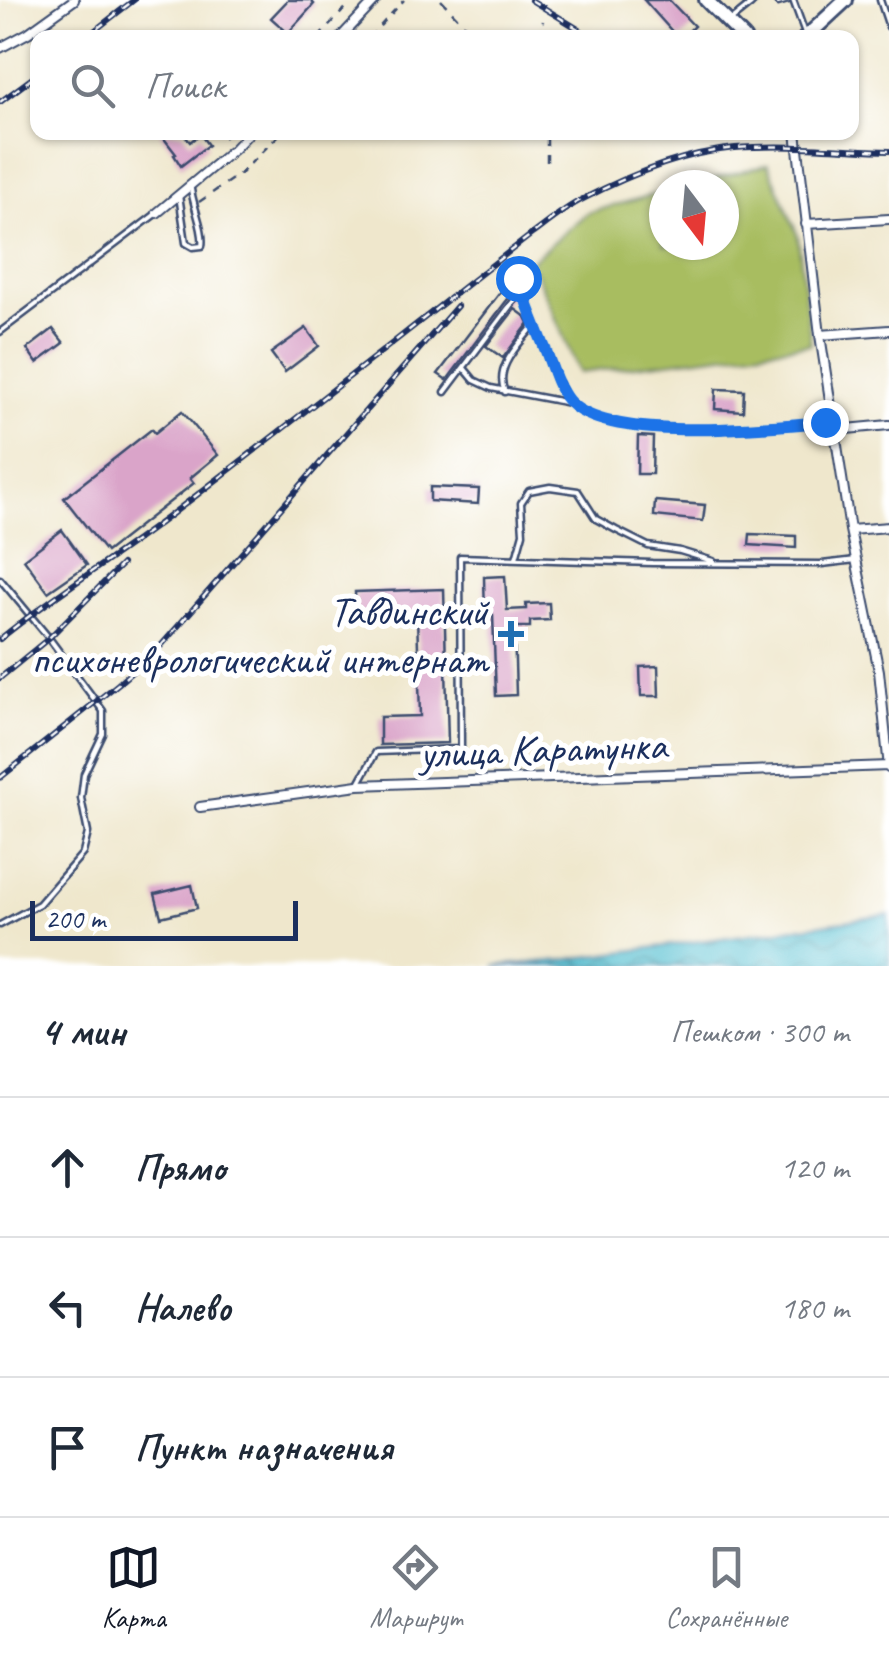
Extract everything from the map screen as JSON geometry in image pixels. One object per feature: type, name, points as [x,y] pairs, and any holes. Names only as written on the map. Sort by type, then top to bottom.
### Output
[{"type":"main road","points":[[706,0],[736,30]]},
{"type":"main road","points":[[812,30],[842,1]]},
{"type":"street","points":[[32,30],[74,0]]},
{"type":"street","points":[[348,30],[376,0]]},
{"type":"street","points":[[0,48],[30,32]]},
{"type":"street","points":[[157,213],[243,140]]},
{"type":"street","points":[[797,140],[820,335],[850,530],[884,671],[889,767]]},
{"type":"street","points":[[806,224],[889,220]]},
{"type":"street","points":[[820,335],[889,330]]},
{"type":"street","points":[[836,430],[889,425]]},
{"type":"street","points":[[850,530],[889,527]]},
{"type":"street","name":"улица Каратунка","points":[[200,807],[358,785],[889,767]]},
{"type":"lane","points":[[729,22],[747,2],[755,0]]},
{"type":"lane","points":[[776,0],[790,0],[802,30]]},
{"type":"lane","points":[[880,0],[889,27]]},
{"type":"lane","points":[[179,195],[186,243],[202,246],[203,233],[191,184]]},
{"type":"lane","points":[[0,332],[157,213]]},
{"type":"lane","points":[[518,278],[560,386],[570,403],[588,416],[612,423],[704,430],[825,422],[836,430]]},
{"type":"lane","points":[[444,392],[522,290]]},
{"type":"lane","points":[[505,392],[501,374],[505,364],[535,324]]},
{"type":"lane","points":[[464,368],[481,385],[570,403]]},
{"type":"lane","points":[[516,558],[522,533],[521,503],[529,491],[550,487],[578,492],[596,519],[648,546],[718,562]]},
{"type":"lane","points":[[358,785],[376,752],[462,748],[460,557],[652,563],[822,564],[856,560]]},
{"type":"lane","points":[[0,579],[104,711],[104,734],[84,774],[81,798],[88,833],[84,853],[39,904],[0,925]]},
{"type":"path","points":[[325,30],[353,0]]},
{"type":"path","points":[[377,30],[404,0]]},
{"type":"path","points":[[441,0],[469,30]]},
{"type":"path","points":[[541,30],[543,21]]},
{"type":"path","points":[[194,206],[241,173],[274,140]]},
{"type":"path","points":[[547,140],[547,162]]},
{"type":"green space","points":[[768,164],[798,236],[811,344],[579,373],[531,261],[587,213],[649,196],[649,260],[739,260],[739,172]]},
{"type":"water","points":[[889,915],[889,966],[494,966],[563,960]]},
{"type":"building","points":[[288,0],[310,0],[314,4],[291,30],[285,30],[271,18]]},
{"type":"building","points":[[644,0],[669,0],[694,26],[690,30],[671,30]]},
{"type":"building","points":[[165,140],[204,140],[208,145],[181,166]]},
{"type":"building","points":[[505,286],[513,292],[447,380],[438,374]]},
{"type":"building","points":[[515,309],[529,323],[503,358],[486,346]]},
{"type":"building","points":[[306,328],[319,346],[285,372],[271,353]]},
{"type":"building","points":[[53,329],[64,343],[37,363],[27,349]]},
{"type":"building","points":[[716,389],[744,390],[743,411],[715,409]]},
{"type":"building","points":[[182,411],[218,455],[190,478],[194,483],[106,552],[64,498],[152,429],[155,433]]},
{"type":"building","points":[[638,436],[653,437],[652,474],[637,474]]},
{"type":"building","points":[[430,487],[479,489],[478,504],[430,501]]},
{"type":"building","points":[[655,501],[705,505],[703,521],[654,516]]},
{"type":"building","points":[[62,530],[87,565],[48,592],[24,559]]},
{"type":"building","points":[[750,534],[796,536],[796,548],[749,545]]},
{"type":"building","points":[[505,576],[507,610],[549,603],[550,620],[530,621],[530,627],[514,627],[516,695],[496,696],[493,615],[485,616],[484,577]]},
{"type":"building","points":[[444,589],[448,743],[380,745],[380,717],[420,716],[417,615],[356,617],[355,592]]},
{"type":"building","points":[[658,666],[659,696],[641,696],[640,667]]},
{"type":"building","points":[[192,885],[197,908],[161,917],[155,894]]},
{"type":"railway","points":[[95,30],[134,0]]},
{"type":"railway","points":[[531,0],[580,30]]},
{"type":"railway","points":[[0,102],[30,80]]},
{"type":"railway","points":[[0,639],[172,514],[576,203],[657,166],[715,151],[773,147],[889,151]]},
{"type":"railway","points":[[0,778],[159,648],[457,306]]},
{"type":"railway","points":[[0,678],[49,638],[122,564]]},
{"type":"place","name":"Тавдинский психоневрологический интернат","points":[[511,634]]},
{"type":"route","points":[[518,278],[560,386],[570,403],[588,416],[612,423],[704,430],[825,422]]}]
